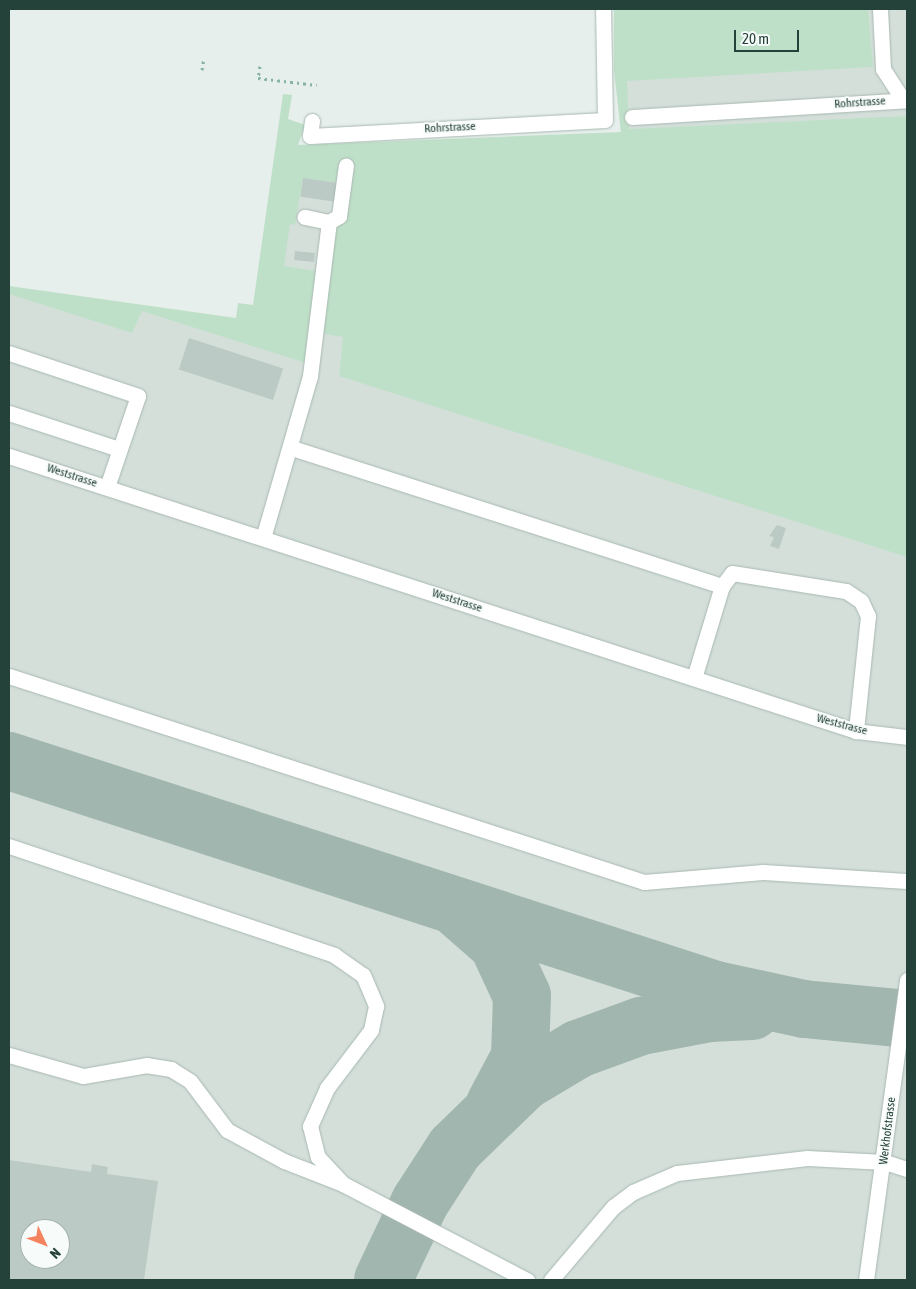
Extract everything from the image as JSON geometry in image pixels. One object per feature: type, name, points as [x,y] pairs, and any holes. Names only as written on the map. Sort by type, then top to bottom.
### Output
[{"type":"lane","name":"Rohrstrasse","points":[[312,121],[310,136],[605,120],[603,9]]},
{"type":"lane","points":[[880,9],[883,69],[905,100]]},
{"type":"lane","name":"Rohrstrasse","points":[[632,117],[905,100]]},
{"type":"lane","points":[[305,216],[329,222],[339,216],[346,165]]},
{"type":"lane","points":[[263,538],[292,448],[310,376],[329,222]]},
{"type":"lane","points":[[9,353],[138,396],[107,487]]},
{"type":"lane","points":[[9,413],[119,449]]},
{"type":"lane","points":[[292,448],[722,586]]},
{"type":"lane","name":"Weststrasse","points":[[9,456],[856,731],[907,737]]},
{"type":"lane","points":[[694,678],[722,586],[732,574],[846,591],[861,600],[868,616],[856,731]]},
{"type":"lane","points":[[9,676],[644,882],[763,872],[907,881]]},
{"type":"lane","points":[[9,846],[334,955],[363,975],[376,1006],[371,1030],[327,1088],[310,1126],[318,1157],[342,1184]]},
{"type":"lane","name":"Werkhofstrasse","points":[[866,1280],[885,1162],[907,980]]},
{"type":"lane","points":[[9,1055],[83,1076],[146,1065],[171,1069],[190,1080],[226,1130],[284,1161],[342,1184],[527,1280]]},
{"type":"lane","points":[[551,1280],[612,1208],[633,1192],[677,1173],[807,1158],[885,1162],[907,1169]]},
{"type":"path","points":[[202,70],[204,58]]},
{"type":"path","points":[[260,66],[258,78],[317,85]]},
{"type":"shaded area","points":[[614,9],[907,9],[907,1280],[9,1280],[9,288],[271,325],[296,150],[621,133],[614,69]]},
{"type":"green space","points":[[614,9],[868,9],[873,67],[627,81],[629,129],[907,116],[907,557],[339,376],[343,337],[319,333],[339,183],[303,178],[295,225],[290,224],[284,266],[316,271],[306,363],[142,311],[132,333],[9,294],[9,286],[236,318],[238,303],[253,305],[283,94],[292,95],[288,119],[305,125],[298,145],[621,132],[614,69]]},
{"type":"building","points":[[303,178],[340,183],[337,202],[300,197]]},
{"type":"building","points":[[295,251],[315,253],[314,262],[294,260]]},
{"type":"building","points":[[189,338],[283,369],[273,400],[179,369]]},
{"type":"building","points":[[777,525],[786,528],[779,549],[770,546],[774,537],[769,536]]},
{"type":"building","points":[[9,1160],[91,1172],[92,1164],[108,1167],[107,1174],[158,1181],[144,1280],[9,1280]]},
{"type":"taxiway","points":[[9,761],[716,990],[804,1009],[907,1019]]},
{"type":"taxiway","points":[[459,910],[498,944],[522,996],[520,1057],[495,1104]]},
{"type":"taxiway","points":[[383,1280],[420,1202],[455,1148],[523,1082],[578,1049],[641,1026],[710,1013],[752,1011]]}]
